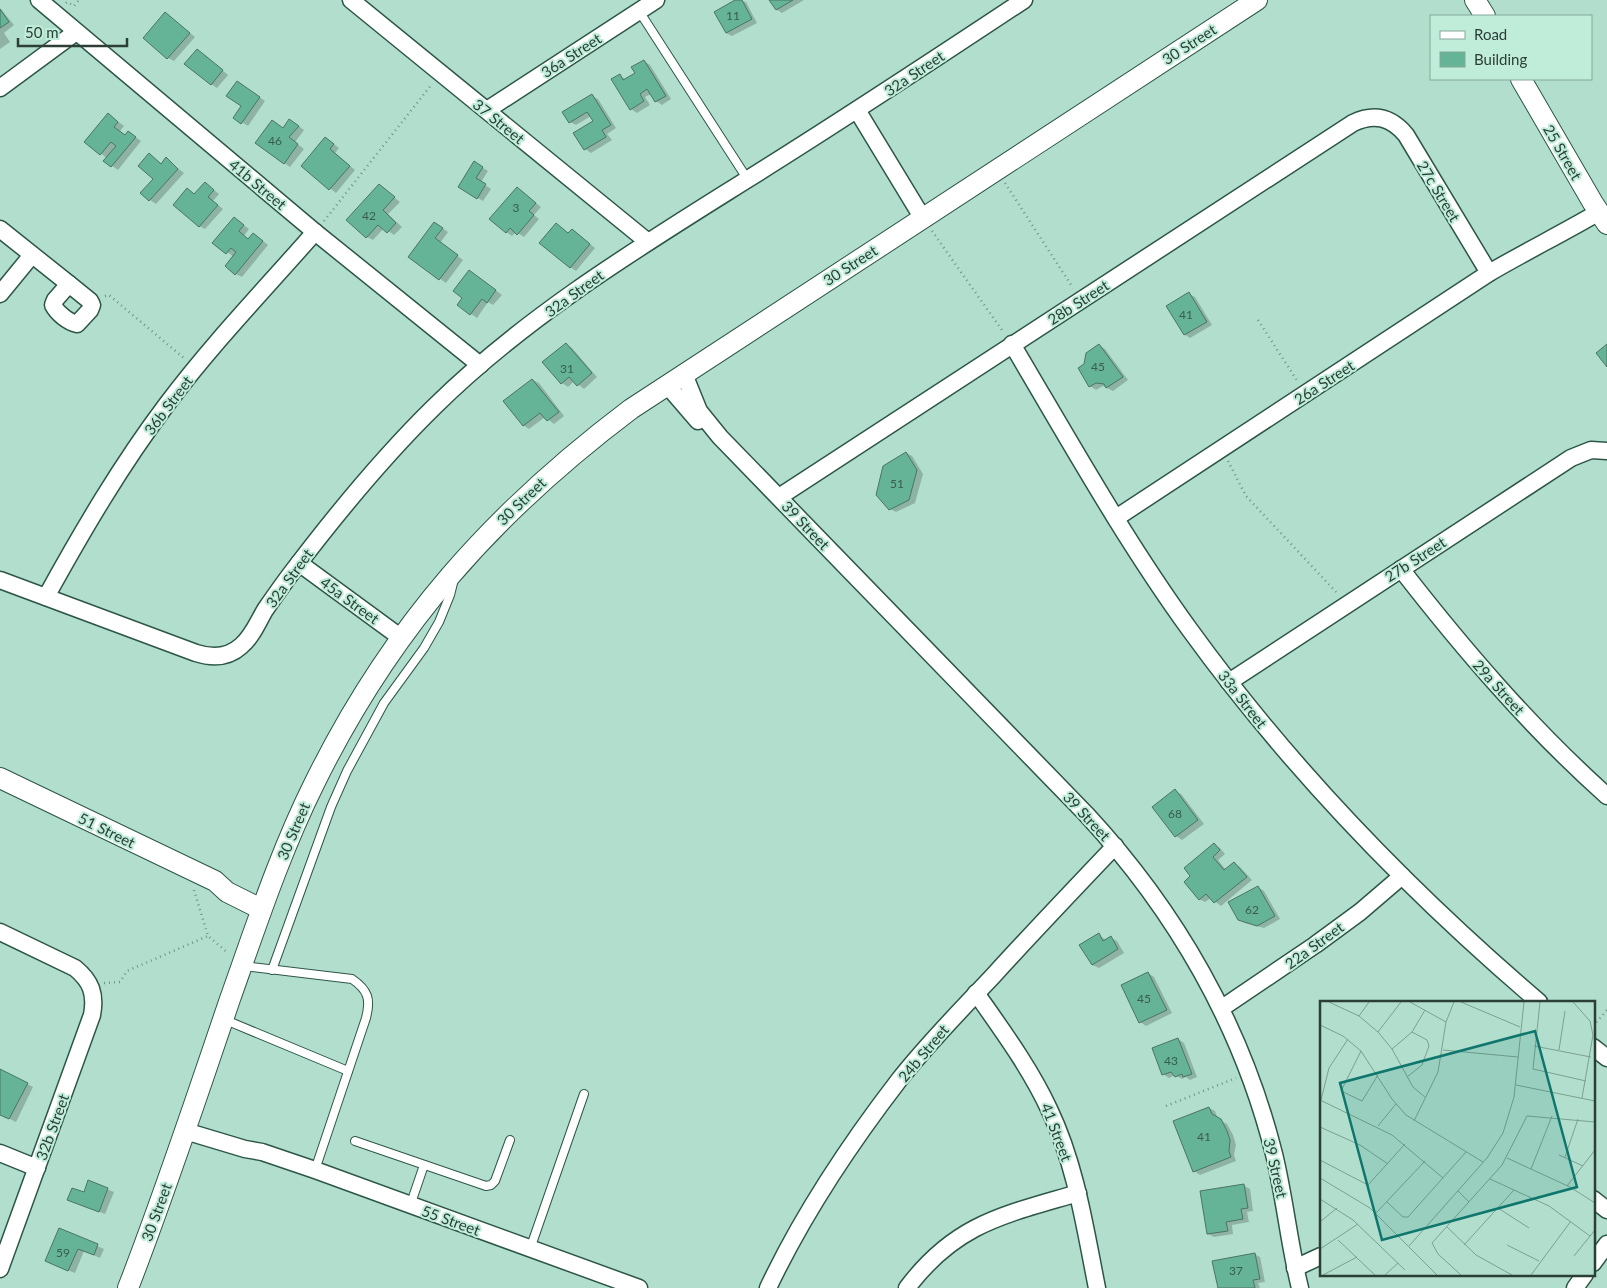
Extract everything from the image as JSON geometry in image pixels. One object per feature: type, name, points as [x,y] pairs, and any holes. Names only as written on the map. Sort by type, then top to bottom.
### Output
[{"type":"street","name":"41b Street","points":[[39,0],[315,232],[480,365]]},
{"type":"street","name":"37 Street","points":[[351,0],[648,242]]},
{"type":"street","name":"32a Street","points":[[0,580],[196,654],[222,656],[236,650],[244,644],[281,586],[331,520],[384,459],[440,401],[480,365],[589,281],[857,110],[1024,0]]},
{"type":"street","name":"30 Street","points":[[128,1288],[150,1230],[263,904],[297,820],[334,745],[359,701],[400,637],[457,566],[516,505],[557,467],[623,415],[922,217],[1257,0]]},
{"type":"street","points":[[1475,0],[1484,15]]},
{"type":"street","name":"36a Street","points":[[487,110],[649,4]]},
{"type":"street","points":[[0,88],[76,32]]},
{"type":"street","name":"25 Street","points":[[1522,80],[1600,213]]},
{"type":"street","points":[[857,110],[922,217]]},
{"type":"street","name":"27c Street","points":[[1381,117],[1391,121],[1406,135],[1489,273]]},
{"type":"street","name":"28b Street","points":[[779,497],[1353,123],[1362,119],[1381,117]]},
{"type":"street","name":"26a Street","points":[[1116,518],[1489,273],[1533,248],[1546,236],[1600,213]]},
{"type":"street","points":[[0,229],[32,255],[69,284],[90,301],[92,308],[76,324],[56,310],[54,302],[69,284]]},
{"type":"street","name":"36b Street","points":[[46,597],[83,530],[123,466],[167,404],[215,344],[315,232]]},
{"type":"street","points":[[0,294],[32,255]]},
{"type":"street","name":"33a Street","points":[[1012,344],[1116,518],[1168,597],[1229,682],[1312,782],[1402,876],[1468,939],[1538,1001]]},
{"type":"street","name":"39 Street","points":[[675,379],[720,437],[1086,814],[1139,876],[1184,940],[1222,1008],[1249,1072],[1274,1155],[1300,1288]]},
{"type":"street","name":"27b Street","points":[[1229,682],[1571,458],[1591,450],[1607,451]]},
{"type":"street","name":"45a Street","points":[[299,563],[400,637]]},
{"type":"street","name":"29a Street","points":[[1401,568],[1442,623],[1487,675],[1533,725],[1607,796]]},
{"type":"street","name":"51 Street","points":[[0,778],[215,881],[227,892],[263,904]]},
{"type":"street","name":"24b Street","points":[[768,1288],[802,1224],[832,1174],[900,1079],[976,993],[1115,846]]},
{"type":"street","name":"22a Street","points":[[1222,1008],[1323,940],[1360,912],[1402,876]]},
{"type":"street","points":[[0,932],[75,968],[90,984]]},
{"type":"street","name":"32b Street","points":[[0,1269],[92,1015],[94,999],[90,984]]},
{"type":"street","name":"41 Street","points":[[976,993],[1027,1069],[1049,1109],[1066,1152],[1078,1193],[1097,1288]]},
{"type":"street","points":[[1594,1048],[1607,1058]]},
{"type":"street","name":"55 Street","points":[[186,1126],[248,1143],[262,1152],[639,1288]]},
{"type":"street","points":[[0,1153],[37,1168]]},
{"type":"street","points":[[907,1288],[937,1253],[980,1224],[1078,1193]]},
{"type":"street","points":[[1594,1201],[1607,1210]]},
{"type":"street","points":[[1594,1262],[1607,1244]]},
{"type":"street","points":[[1295,1268],[1320,1256]]},
{"type":"street","points":[[1575,1288],[1584,1276]]},
{"type":"lane","points":[[649,4],[748,180]]},
{"type":"lane","points":[[272,970],[347,771],[364,737],[384,704],[424,648],[439,622],[450,595],[457,566]]},
{"type":"lane","points":[[242,966],[352,980],[361,986],[368,995],[369,1006],[315,1170]]},
{"type":"lane","points":[[224,1019],[348,1071]]},
{"type":"lane","points":[[530,1249],[584,1094]]},
{"type":"lane","points":[[355,1141],[480,1184],[491,1185],[498,1176],[510,1140]]},
{"type":"lane","points":[[410,1206],[424,1165]]},
{"type":"path","points":[[315,232],[441,73]]},
{"type":"path","points":[[996,170],[1080,300]]},
{"type":"path","points":[[922,217],[1012,344]]},
{"type":"path","points":[[90,301],[109,295],[196,368]]},
{"type":"path","points":[[1258,320],[1305,394]]},
{"type":"path","points":[[1222,449],[1246,496],[1316,569],[1346,604]]},
{"type":"path","points":[[187,868],[208,936],[242,966]]},
{"type":"path","points":[[90,984],[120,982],[127,972],[208,936]]},
{"type":"path","points":[[1594,1025],[1607,1010]]},
{"type":"path","points":[[1166,1106],[1249,1072]]},
{"type":"building","points":[[735,0],[742,0],[752,19],[726,33],[714,12]]},
{"type":"building","points":[[769,0],[793,0],[776,10]]},
{"type":"building","points":[[0,9],[9,22],[0,28]]},
{"type":"building","points":[[165,12],[190,33],[167,59],[143,38]]},
{"type":"building","points":[[197,49],[223,70],[211,85],[184,64]]},
{"type":"building","points":[[644,60],[666,96],[655,102],[647,89],[640,94],[644,101],[630,110],[611,79],[620,74],[623,80],[635,73],[631,67]]},
{"type":"building","points":[[237,81],[260,97],[241,124],[233,118],[241,106],[226,96]]},
{"type":"building","points":[[592,94],[611,125],[602,130],[606,137],[584,150],[573,133],[593,121],[587,112],[569,123],[562,112]]},
{"type":"building","points":[[108,113],[118,122],[114,127],[125,135],[128,131],[136,137],[111,167],[103,161],[116,146],[111,142],[100,155],[84,142]]},
{"type":"building","points":[[289,119],[299,126],[289,137],[298,144],[284,164],[255,143],[272,120],[283,128]]},
{"type":"building","points":[[325,137],[334,144],[330,149],[350,166],[329,190],[301,166]]},
{"type":"building","points":[[149,153],[161,164],[166,157],[178,169],[149,201],[140,193],[153,179],[138,166]]},
{"type":"building","points":[[474,161],[483,167],[476,178],[486,184],[477,199],[458,187]]},
{"type":"building","points":[[205,182],[214,190],[208,197],[218,205],[199,227],[173,205],[187,188],[194,194]]},
{"type":"building","points":[[379,184],[395,197],[383,210],[396,223],[387,233],[378,225],[366,238],[346,220]]},
{"type":"building","points":[[517,187],[536,203],[529,211],[534,215],[517,235],[510,228],[506,233],[489,219]]},
{"type":"building","points":[[234,217],[244,225],[239,231],[248,239],[253,233],[263,241],[235,275],[225,266],[236,252],[231,248],[226,254],[212,243]]},
{"type":"building","points":[[434,222],[443,228],[435,238],[458,255],[439,280],[408,257]]},
{"type":"building","points":[[556,223],[568,233],[572,229],[590,244],[570,268],[539,243]]},
{"type":"building","points":[[469,270],[496,290],[487,303],[482,299],[470,315],[457,305],[462,298],[453,291]]},
{"type":"building","points":[[1189,292],[1207,322],[1184,335],[1166,306]]},
{"type":"building","points":[[566,343],[592,373],[577,386],[569,377],[561,384],[542,362]]},
{"type":"building","points":[[1099,344],[1123,377],[1106,388],[1104,384],[1096,383],[1089,387],[1078,368],[1084,364],[1086,353]]},
{"type":"building","points":[[1607,344],[1607,367],[1596,353]]},
{"type":"building","points":[[532,379],[559,412],[547,421],[540,413],[523,426],[503,401]]},
{"type":"building","points":[[906,452],[917,470],[909,500],[889,510],[876,495],[883,466]]},
{"type":"building","points":[[1175,789],[1198,820],[1175,837],[1152,807]]},
{"type":"building","points":[[1214,843],[1220,850],[1213,857],[1224,870],[1234,862],[1247,877],[1214,903],[1206,894],[1199,900],[1184,882],[1190,876],[1184,868]]},
{"type":"building","points":[[1258,886],[1275,916],[1257,926],[1238,920],[1228,902]]},
{"type":"building","points":[[1099,933],[1103,941],[1111,936],[1118,949],[1092,965],[1079,945]]},
{"type":"building","points":[[1148,972],[1167,1010],[1139,1023],[1121,985]]},
{"type":"building","points":[[1178,1038],[1192,1074],[1183,1077],[1182,1074],[1175,1077],[1171,1072],[1162,1075],[1152,1048]]},
{"type":"building","points":[[0,1069],[28,1083],[9,1119],[0,1115]]},
{"type":"building","points":[[1209,1107],[1212,1114],[1221,1119],[1227,1131],[1230,1140],[1229,1151],[1231,1157],[1193,1172],[1173,1121]]},
{"type":"building","points":[[88,1180],[108,1188],[99,1212],[67,1200],[72,1188],[84,1192]]},
{"type":"building","points":[[1244,1184],[1248,1208],[1241,1209],[1243,1219],[1226,1222],[1228,1231],[1207,1234],[1200,1191]]},
{"type":"building","points":[[59,1228],[98,1244],[94,1255],[78,1249],[68,1271],[45,1261]]},
{"type":"building","points":[[1255,1253],[1260,1279],[1253,1280],[1255,1288],[1218,1288],[1212,1261]]}]
